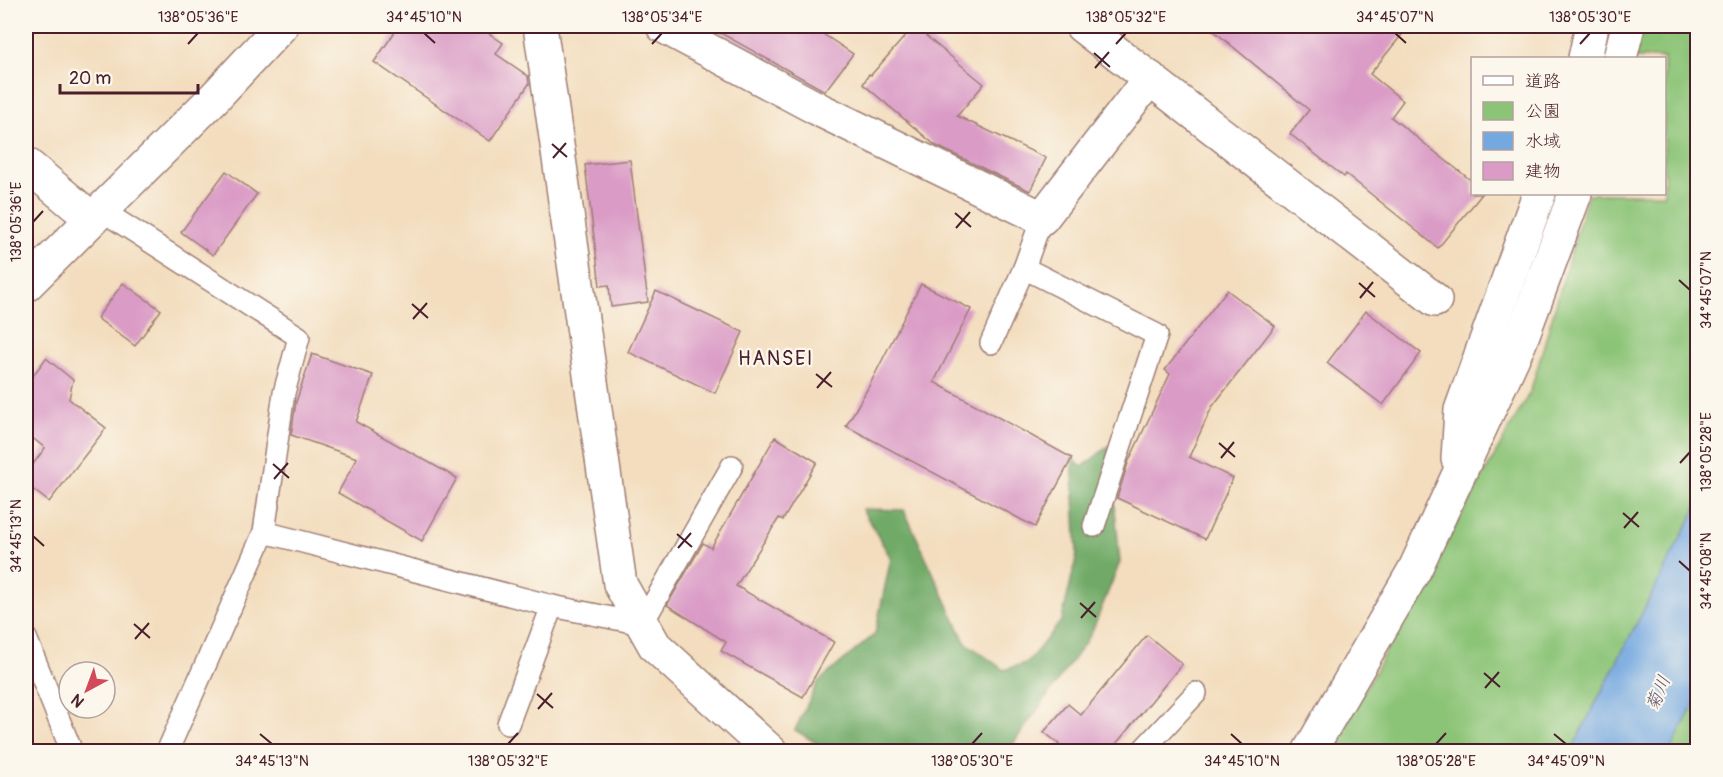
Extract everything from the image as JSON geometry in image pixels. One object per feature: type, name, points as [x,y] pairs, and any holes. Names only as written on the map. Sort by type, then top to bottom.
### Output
[{"type":"street","points":[[26,285],[215,97],[281,26]]},
{"type":"street","points":[[540,26],[620,584],[655,646],[771,752]]},
{"type":"street","points":[[663,26],[822,111],[1041,218],[1150,78]]},
{"type":"street","points":[[1082,26],[1435,300]]},
{"type":"street","points":[[1585,57],[1592,26]]},
{"type":"street","points":[[1620,57],[1628,26]]},
{"type":"street","points":[[26,164],[97,214]]},
{"type":"street","points":[[1456,479],[1461,410],[1539,195]]},
{"type":"street","points":[[1309,752],[1415,569],[1520,342],[1575,195]]},
{"type":"lane","points":[[97,214],[299,338],[284,393],[264,532],[167,752]]},
{"type":"lane","points":[[991,343],[1024,268],[1041,218]]},
{"type":"lane","points":[[1024,268],[1157,335],[1094,526]]},
{"type":"lane","points":[[264,532],[552,606],[642,624],[732,466]]},
{"type":"lane","points":[[508,724],[552,606]]},
{"type":"lane","points":[[26,638],[72,752]]},
{"type":"lane","points":[[1141,752],[1196,693]]},
{"type":"green space","points":[[1635,26],[1697,26],[1697,751],[1330,752],[1531,390],[1588,195],[1666,195],[1666,57],[1626,57]]},
{"type":"green space","points":[[1109,446],[1120,562],[1091,634],[1008,751],[829,751],[795,730],[818,682],[875,634],[891,558],[862,509],[904,510],[965,642],[1004,670],[1028,662],[1062,620],[1077,554],[1072,458],[1082,467]]},
{"type":"water","name":"菊川","points":[[1697,506],[1697,698],[1670,751],[1571,751]]},
{"type":"building","points":[[399,26],[478,26],[503,43],[496,54],[528,76],[529,84],[490,141],[374,62]]},
{"type":"building","points":[[708,26],[811,26],[853,54],[825,91]]},
{"type":"building","points":[[914,26],[984,84],[957,116],[1046,158],[1030,191],[935,145],[863,84],[869,74],[871,75]]},
{"type":"building","points":[[1208,26],[1409,26],[1370,74],[1403,101],[1391,117],[1471,180],[1471,195],[1481,195],[1438,248],[1346,174],[1344,177],[1290,134],[1309,110]]},
{"type":"building","points":[[630,160],[648,302],[611,307],[609,285],[600,286],[585,165]]},
{"type":"building","points":[[226,171],[257,194],[213,255],[181,232]]},
{"type":"building","points":[[123,283],[161,310],[135,346],[97,318]]},
{"type":"building","points":[[921,284],[971,309],[934,382],[1072,458],[1035,527],[846,426]]},
{"type":"building","points":[[1227,290],[1275,326],[1212,407],[1189,457],[1233,478],[1205,539],[1117,498],[1128,463],[1170,374],[1165,370]]},
{"type":"building","points":[[656,291],[743,332],[715,393],[628,352]]},
{"type":"building","points":[[1366,311],[1421,353],[1383,405],[1327,363]]},
{"type":"building","points":[[312,354],[373,375],[356,422],[457,478],[422,541],[338,493],[357,458],[291,435],[296,402]]},
{"type":"building","points":[[46,358],[73,380],[69,399],[106,428],[49,502],[26,484],[26,474],[45,448],[26,433],[26,385]]},
{"type":"building","points":[[775,437],[817,462],[783,520],[779,518],[736,586],[834,642],[803,697],[721,651],[726,642],[667,605],[703,543],[711,548]]},
{"type":"building","points":[[1147,635],[1182,664],[1116,744],[1125,752],[1052,752],[1059,744],[1044,732],[1068,704],[1081,715]]},
{"type":"district","name":"HANSEI","points":[[776,358]]}]
